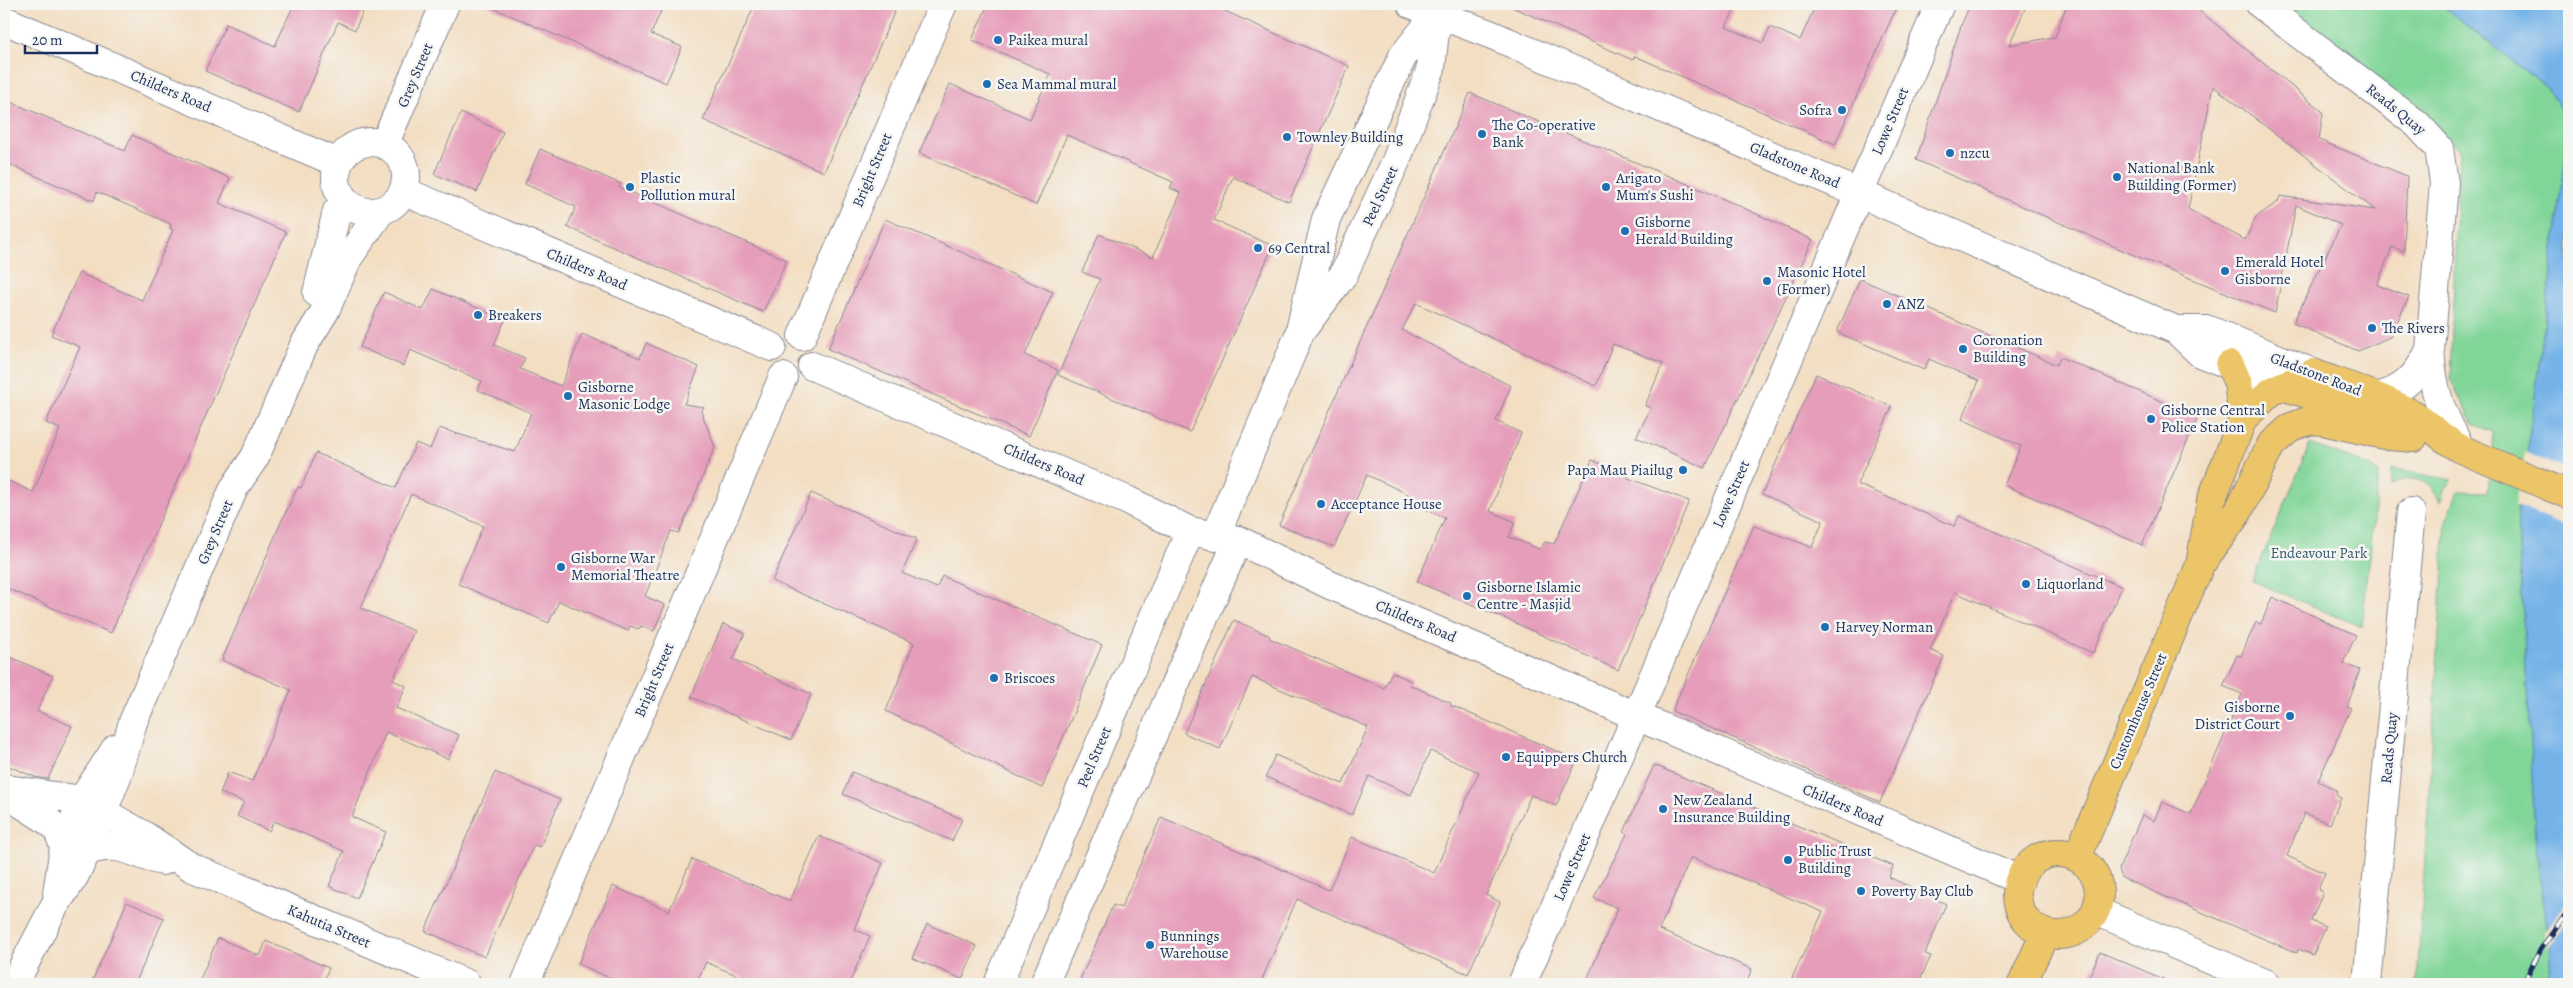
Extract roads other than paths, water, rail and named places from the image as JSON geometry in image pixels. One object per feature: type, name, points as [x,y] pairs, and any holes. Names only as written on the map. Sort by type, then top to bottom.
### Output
[{"type":"main road","points":[[2230,365],[2238,382],[2243,418]]},
{"type":"main road","name":"Customhouse Street","points":[[2200,565],[2211,501],[2243,418],[2272,391],[2313,373]]},
{"type":"main road","name":"Gladstone Road","points":[[2313,373],[2376,397],[2414,416],[2453,445]]},
{"type":"main road","name":"Gladstone Road","points":[[2282,386],[2313,396],[2413,438],[2453,445]]},
{"type":"main road","name":"Customhouse Street","points":[[2077,858],[2200,565],[2238,512],[2271,445],[2291,426],[2311,420],[2389,436],[2413,438]]},
{"type":"main road","points":[[2453,445],[2569,495]]},
{"type":"main road","points":[[2054,854],[2077,858],[2092,871],[2097,880],[2099,890],[2096,911],[2089,921],[2074,932],[2057,935],[2045,933],[2035,928],[2021,912],[2018,902],[2020,880],[2033,862],[2043,856],[2054,854]]},
{"type":"main road","points":[[2022,984],[2045,933]]},
{"type":"street","name":"Grey Street","points":[[384,145],[446,4]]},
{"type":"street","name":"Bright Street","points":[[802,336],[943,4]]},
{"type":"street","name":"Gladstone Road","points":[[1411,4],[1439,9],[1543,56],[2176,330],[2200,353],[2282,386]]},
{"type":"street","name":"Lowe Street","points":[[1522,984],[1940,4]]},
{"type":"street","name":"Reads Quay","points":[[2260,4],[2418,124],[2440,148],[2444,183],[2430,350],[2434,390],[2453,445]]},
{"type":"street","name":"Peel Street","points":[[1299,335],[1343,275],[1396,161],[1431,68],[1439,9]]},
{"type":"street","name":"Peel Street","points":[[1044,984],[1214,536],[1299,335],[1326,220],[1403,56],[1439,9]]},
{"type":"street","name":"Childers Road","points":[[4,20],[338,163]]},
{"type":"street","points":[[367,142],[384,145],[400,159],[405,178],[403,190],[398,200],[381,211],[364,210],[346,201],[337,184],[338,163],[343,154],[358,145],[367,142]]},
{"type":"street","name":"Childers Road","points":[[403,190],[772,347]]},
{"type":"street","name":"Grey Street","points":[[304,345],[337,210],[346,201]]},
{"type":"street","name":"Grey Street","points":[[14,984],[55,905],[92,806],[133,722],[234,488],[255,457],[304,345],[325,310],[353,248],[381,211]]},
{"type":"street","name":"Gladstone Road","points":[[2176,330],[2209,330],[2313,373]]},
{"type":"street","points":[[784,336],[802,336],[813,349],[812,366],[800,377],[783,377],[776,372],[772,364],[770,356],[772,347],[784,336]]},
{"type":"street","name":"Reads Quay","points":[[2376,397],[2389,394],[2413,379],[2430,350]]},
{"type":"street","name":"Childers Road","points":[[812,366],[2020,880]]},
{"type":"street","name":"Bright Street","points":[[525,984],[783,377]]},
{"type":"street","name":"Reads Quay","points":[[2367,984],[2411,512]]},
{"type":"street","name":"Peel Street","points":[[998,984],[1214,536]]},
{"type":"street","name":"Kahutia Street","points":[[5,788],[92,806],[145,836],[191,867],[467,984]]},
{"type":"street","name":"Kahutia Street","points":[[5,788],[22,804],[57,828],[76,849],[124,847],[151,859],[191,867]]},
{"type":"street","points":[[2096,911],[2268,984]]},
{"type":"water","points":[[2440,4],[2569,4],[2569,984],[2546,984],[2551,954],[2536,848],[2517,508],[2530,436],[2567,148],[2561,110],[2547,88]]},
{"type":"railway","points":[[2523,984],[2541,949],[2569,910]]},
{"type":"place","name":"Paikea mural","points":[[998,40]]},
{"type":"place","name":"Sea Mammal mural","points":[[987,84]]},
{"type":"place","name":"Sofra","points":[[1842,110]]},
{"type":"place","name":"The Co-operative Bank","points":[[1482,134]]},
{"type":"place","name":"Townley Building","points":[[1287,137]]},
{"type":"place","name":"nzcu","points":[[1950,153]]},
{"type":"place","name":"National Bank Building (Former)","points":[[2117,177]]},
{"type":"place","name":"Plastic Pollution mural","points":[[630,187]]},
{"type":"place","name":"Arigato Mum's Sushi","points":[[1606,187]]},
{"type":"place","name":"Gisborne Herald Building","points":[[1625,231]]},
{"type":"place","name":"69 Central","points":[[1258,248]]},
{"type":"place","name":"Emerald Hotel Gisborne","points":[[2225,271]]},
{"type":"place","name":"Masonic Hotel (Former)","points":[[1767,281]]},
{"type":"place","name":"ANZ","points":[[1887,304]]},
{"type":"place","name":"Breakers","points":[[478,315]]},
{"type":"place","name":"The Rivers","points":[[2372,328]]},
{"type":"place","name":"Coronation Building","points":[[1963,349]]},
{"type":"place","name":"Gisborne Masonic Lodge","points":[[568,396]]},
{"type":"place","name":"Gisborne Central Police Station","points":[[2151,419]]},
{"type":"place","name":"Papa Mau Piailug","points":[[1683,470]]},
{"type":"place","name":"Acceptance House","points":[[1321,504]]},
{"type":"place","name":"Gisborne War Memorial Theatre","points":[[561,567]]},
{"type":"place","name":"Liquorland","points":[[2026,584]]},
{"type":"place","name":"Gisborne Islamic Centre - Masjid","points":[[1467,596]]},
{"type":"place","name":"Harvey Norman","points":[[1825,627]]},
{"type":"place","name":"Briscoes","points":[[994,678]]},
{"type":"place","name":"Gisborne District Court","points":[[2290,716]]},
{"type":"place","name":"Equippers Church","points":[[1506,757]]},
{"type":"place","name":"New Zealand Insurance Building","points":[[1663,809]]},
{"type":"place","name":"Public Trust Building","points":[[1788,860]]},
{"type":"place","name":"Poverty Bay Club","points":[[1861,891]]},
{"type":"place","name":"Bunnings Warehouse","points":[[1150,945]]},
{"type":"park label","name":"Endeavour Park","points":[[2319,553]]}]
